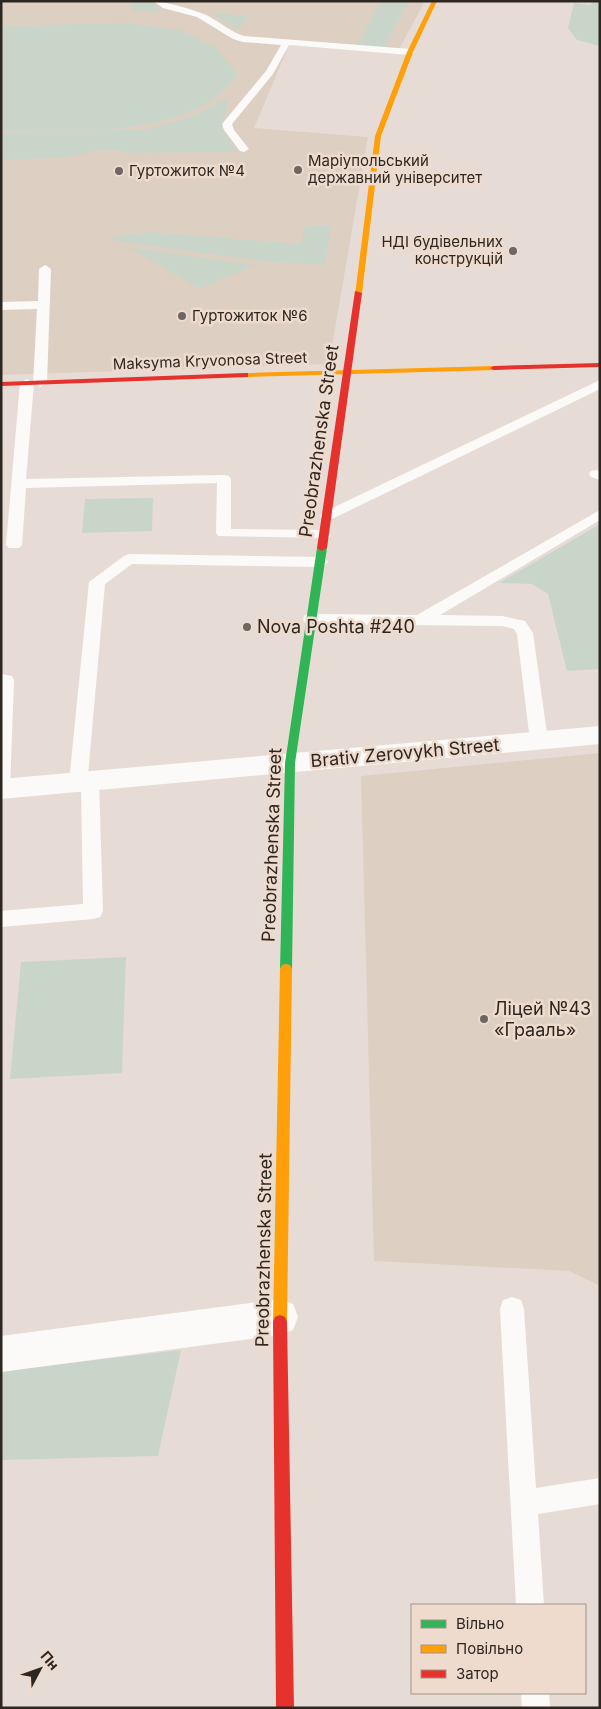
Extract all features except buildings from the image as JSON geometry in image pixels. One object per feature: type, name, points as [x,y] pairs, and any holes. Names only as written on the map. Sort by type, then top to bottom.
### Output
[{"type":"street","name":"Preobrazhenska Street","points":[[285,1708],[280,1317],[290,763],[348,371],[378,136],[410,52],[435,1]]},
{"type":"street","name":"Maksyma Kryvonosa Street","points":[[1,384],[348,371],[600,365]]},
{"type":"street","name":"Brativ Zerovykh Street","points":[[1,789],[600,735]]},
{"type":"street","points":[[1,1354],[280,1317]]},
{"type":"lane","points":[[157,1],[170,9],[197,10],[236,38],[410,52]]},
{"type":"lane","points":[[244,148],[229,130],[227,124],[270,72],[286,43]]},
{"type":"lane","points":[[14,545],[18,484],[43,305],[45,269]]},
{"type":"lane","points":[[1,306],[43,305]]},
{"type":"lane","points":[[327,516],[600,384]]},
{"type":"lane","points":[[18,484],[224,479],[223,533],[324,534]]},
{"type":"lane","points":[[420,620],[600,514]]},
{"type":"lane","points":[[1,919],[93,911],[84,782],[97,582],[129,559],[320,562]]},
{"type":"lane","points":[[311,619],[502,621],[519,625],[526,633],[539,741]]},
{"type":"lane","points":[[1,680],[6,680],[1,789]]},
{"type":"lane","points":[[512,1309],[530,1604]]},
{"type":"lane","points":[[523,1503],[600,1491]]},
{"type":"lane","points":[[535,1694],[536,1708]]},
{"type":"shaded area","points":[[1,1],[425,1],[397,53],[289,45],[254,128],[368,137],[329,364],[1,375]]},
{"type":"shaded area","points":[[132,1],[151,1],[160,11],[132,12]]},
{"type":"shaded area","points":[[381,1],[409,1],[384,48],[356,46]]},
{"type":"shaded area","points":[[592,1],[600,1],[600,46],[577,40],[568,28],[574,3],[591,5]]},
{"type":"shaded area","points":[[210,13],[249,16],[239,30]]},
{"type":"shaded area","points":[[124,23],[179,30],[216,48],[238,74],[217,97],[193,110],[167,119],[113,129],[1,131],[1,26]]},
{"type":"shaded area","points":[[229,97],[222,127],[237,152],[130,153],[103,150],[57,158],[1,159],[1,133],[148,129],[193,116]]},
{"type":"shaded area","points":[[306,225],[331,226],[325,265],[268,262],[115,241],[112,237],[149,232],[300,244]]},
{"type":"shaded area","points":[[128,247],[254,265],[255,265],[200,289]]},
{"type":"shaded area","points":[[153,498],[152,531],[82,533],[85,499]]},
{"type":"shaded area","points":[[600,524],[600,669],[567,671],[548,594],[532,584],[499,583]]},
{"type":"shaded area","name":"Ліцей №43 «Грааль»","points":[[600,753],[600,1286],[569,1271],[374,1261],[361,776]]},
{"type":"shaded area","points":[[126,957],[122,1073],[10,1079],[21,962]]},
{"type":"shaded area","points":[[181,1350],[158,1456],[1,1460],[1,1371]]},
{"type":"traffic: fast","points":[[286,969],[290,763],[322,548]]},
{"type":"traffic: slow","points":[[358,293],[378,136],[410,52],[435,1]]},
{"type":"traffic: slow","points":[[245,375],[494,368]]},
{"type":"traffic: slow","points":[[280,1322],[286,969]]},
{"type":"traffic: jam","points":[[322,548],[358,293]]},
{"type":"traffic: jam","points":[[494,368],[600,365]]},
{"type":"traffic: jam","points":[[1,384],[245,375]]},
{"type":"traffic: jam","points":[[280,1322],[285,1708]]},
{"type":"place","name":"Маріупольський державний університет","points":[[298,170]]},
{"type":"place","name":"Гуртожиток №4","points":[[119,171]]},
{"type":"place","name":"НДІ будівельних конструкцій","points":[[513,251]]},
{"type":"place","name":"Гуртожиток №6","points":[[182,316]]},
{"type":"place","name":"Nova Poshta #240","points":[[247,627]]},
{"type":"place","name":"Ліцей №43 «Грааль»","points":[[484,1019]]}]
